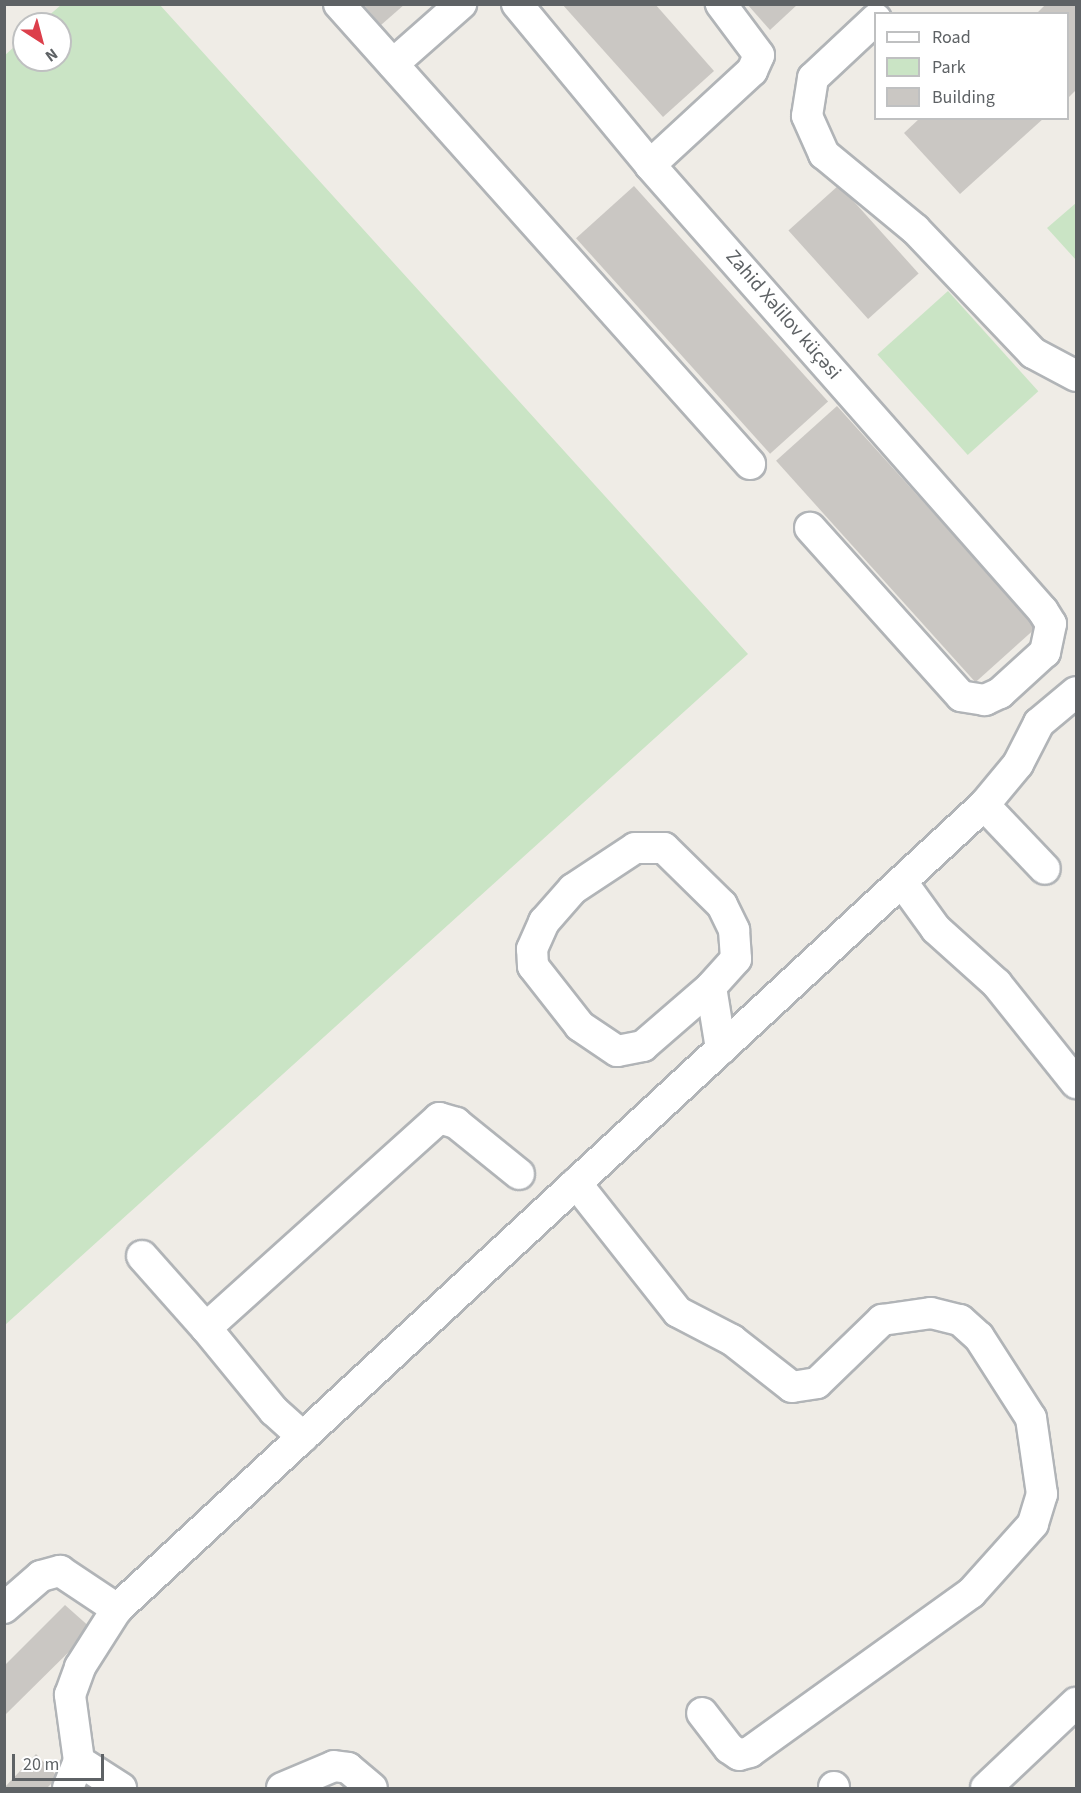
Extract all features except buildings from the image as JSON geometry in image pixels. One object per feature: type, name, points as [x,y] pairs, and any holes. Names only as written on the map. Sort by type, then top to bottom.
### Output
[{"type":"street","points":[[339,4],[750,464]]},
{"type":"street","points":[[393,64],[461,4]]},
{"type":"street","name":"Zahid Xəlilov küçəsi","points":[[517,4],[650,165],[1051,624],[1045,652],[999,693],[985,700],[961,696],[810,528]]},
{"type":"street","points":[[650,165],[752,71],[759,55],[721,4]]},
{"type":"street","points":[[874,21],[813,78],[807,116],[824,154],[915,229],[1033,353],[1077,376]]},
{"type":"street","points":[[68,1788],[79,1761],[70,1695],[80,1667],[117,1609],[984,805],[1018,764],[1039,723],[1077,692]]},
{"type":"street","points":[[984,805],[1045,869]]},
{"type":"street","points":[[635,848],[664,848],[722,904],[734,930],[736,959],[711,987],[643,1046],[617,1051],[580,1026],[533,966],[532,949],[544,922],[573,889],[635,848]]},
{"type":"street","points":[[902,882],[936,929],[997,984],[1077,1083]]},
{"type":"street","points":[[711,987],[721,1049]]},
{"type":"street","points":[[206,1328],[439,1118],[456,1123],[519,1174]]},
{"type":"street","points":[[576,1183],[678,1312],[732,1340],[792,1387],[818,1383],[882,1320],[931,1313],[960,1320],[979,1337],[1031,1418],[1042,1494],[1033,1524],[971,1593],[750,1752],[739,1755],[729,1748],[702,1713]]},
{"type":"street","points":[[142,1256],[206,1328],[274,1411],[303,1437]]},
{"type":"street","points":[[4,1608],[42,1576],[60,1571],[117,1609]]},
{"type":"street","points":[[986,1788],[1077,1703]]},
{"type":"street","points":[[79,1761],[121,1788]]},
{"type":"street","points":[[282,1788],[334,1766],[348,1768],[372,1788]]},
{"type":"green space","points":[[61,5],[160,5],[748,654],[5,1325],[4,56],[12,49],[12,72],[72,72],[72,12],[53,12]]},
{"type":"green space","points":[[1076,203],[1076,260],[1047,228]]},
{"type":"green space","points":[[948,291],[1038,391],[968,455],[877,355]]}]
